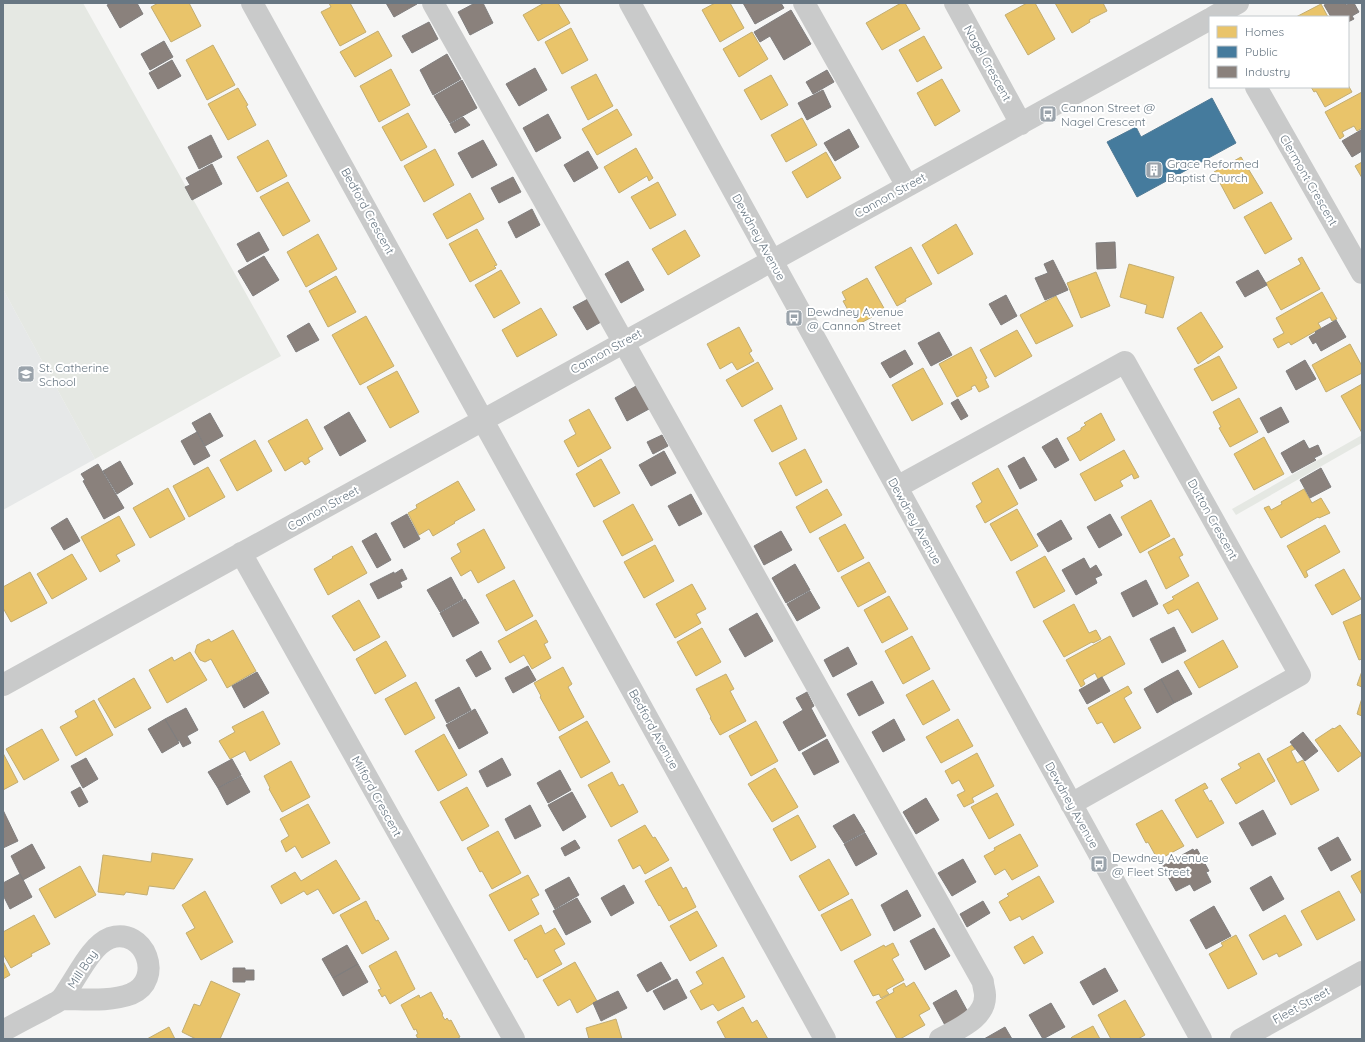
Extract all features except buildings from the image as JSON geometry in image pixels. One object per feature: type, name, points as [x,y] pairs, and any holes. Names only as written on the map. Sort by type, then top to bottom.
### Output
[{"type":"street","name":"Bedford Crescent","points":[[252,3],[483,420]]},
{"type":"street","points":[[433,3],[983,982],[985,996],[982,1008],[975,1019],[940,1039]]},
{"type":"street","name":"Dewdney Avenue","points":[[630,3],[1201,1039]]},
{"type":"street","points":[[804,3],[906,186]]},
{"type":"street","name":"Nagel Crescent","points":[[955,3],[1021,124]]},
{"type":"street","name":"Cannon Street","points":[[1216,16],[1238,3]]},
{"type":"street","name":"Cannon Street","points":[[3,685],[771,260],[1209,20]]},
{"type":"street","name":"Clermont Crescent","points":[[1257,88],[1362,273]]},
{"type":"street","name":"Dutton Crescent","points":[[897,487],[1125,362],[1300,675],[1071,804]]},
{"type":"street","name":"Bedford Avenue","points":[[483,420],[825,1039]]},
{"type":"street","name":"Milford Crescent","points":[[241,554],[514,1039]]},
{"type":"street","name":"Fleet Street","points":[[1241,1039],[1362,972]]},
{"type":"street","name":"Mill Bay","points":[[3,1031],[62,999]]},
{"type":"shaded area","points":[[3,3],[83,3],[281,356],[95,459],[3,289]]},
{"type":"shaded area","name":"St. Catherine School","points":[[3,289],[95,459],[3,510]]},
{"type":"shaded area","points":[[1362,435],[1362,443],[1236,515],[1232,509]]},
{"type":"place","name":"Cannon Street @ Nagel Crescent","points":[[1048,114]]},
{"type":"place","name":"Grace Reformed Baptist Church","points":[[1154,170]]},
{"type":"place","name":"Dewdney Avenue @ Cannon Street","points":[[794,318]]},
{"type":"place","name":"St. Catherine School","points":[[26,374]]},
{"type":"place","name":"Dewdney Avenue @ Fleet Street","points":[[1099,864]]}]
